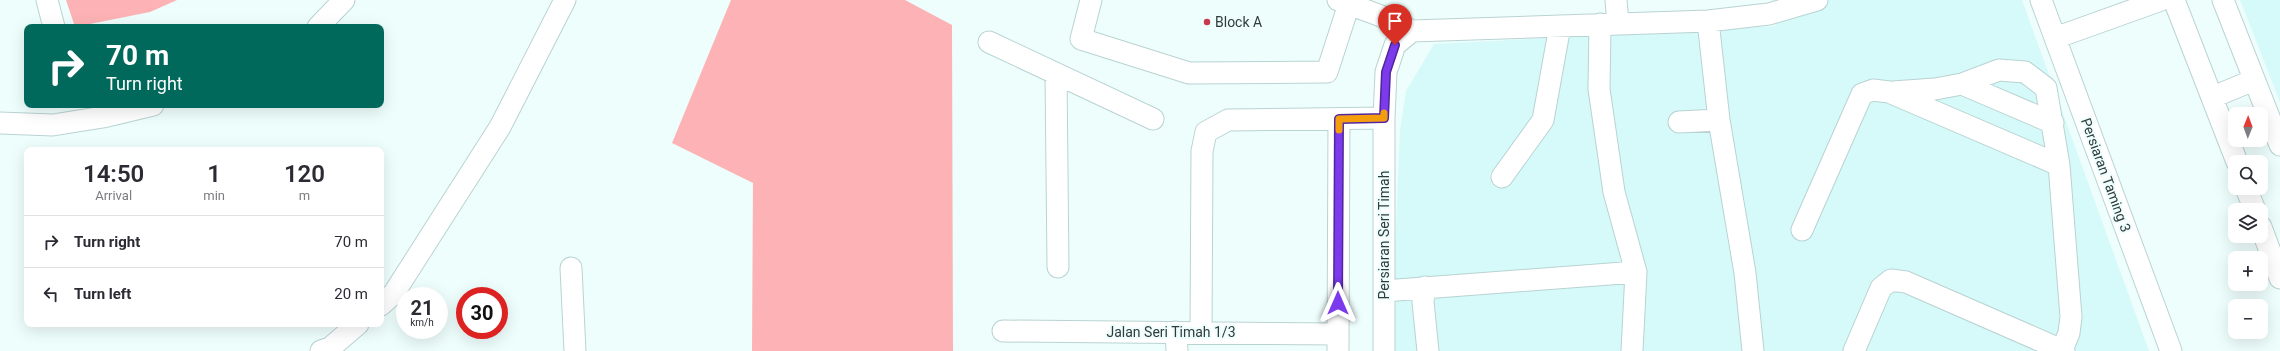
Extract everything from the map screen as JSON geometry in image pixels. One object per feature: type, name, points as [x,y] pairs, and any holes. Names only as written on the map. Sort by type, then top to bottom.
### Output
[{"type":"street","points":[[47,0],[53,24]]},
{"type":"street","points":[[321,24],[344,0]]},
{"type":"street","points":[[384,302],[394,293],[500,127],[565,0]]},
{"type":"street","points":[[1091,0],[1081,39],[1189,73],[1327,72],[1344,2],[1381,16],[1412,31],[1708,20],[1769,14],[1817,0]]},
{"type":"street","points":[[1616,0],[1609,24],[1599,89],[1614,192],[1636,272],[1632,351]]},
{"type":"street","name":"Persiaran Taming 3","points":[[2041,0],[2171,351]]},
{"type":"street","points":[[2055,38],[2161,0]]},
{"type":"street","points":[[2174,0],[2234,155]]},
{"type":"street","points":[[2223,0],[2280,145]]},
{"type":"street","points":[[1708,20],[1719,120],[1745,273],[1753,351]]},
{"type":"street","points":[[1502,177],[1543,120],[1560,26]]},
{"type":"street","name":"Persiaran Seri Timah","points":[[1384,351],[1384,118],[1386,72],[1395,45],[1412,31]]},
{"type":"street","points":[[989,42],[1056,75],[1153,119]]},
{"type":"street","points":[[1802,230],[1862,94],[1873,90],[1889,92],[1935,89],[1962,84],[1999,70],[2025,72],[2046,88],[2054,123],[2059,165],[2071,317],[2069,333],[2063,350],[1906,282],[1891,280],[1882,288],[1854,351]]},
{"type":"street","points":[[1056,75],[1058,268]]},
{"type":"street","points":[[2213,97],[2254,80]]},
{"type":"street","points":[[1962,84],[2054,123]]},
{"type":"street","points":[[1889,92],[2059,165]]},
{"type":"street","points":[[0,122],[53,125],[75,114],[127,108]]},
{"type":"street","points":[[1201,332],[1202,151],[1206,132],[1228,120],[1384,118]]},
{"type":"street","points":[[1338,342],[1339,119]]},
{"type":"street","points":[[1679,122],[1719,120]]},
{"type":"street","points":[[2267,243],[2280,278]]},
{"type":"street","points":[[570,268],[575,351]]},
{"type":"street","points":[[1384,291],[1636,272]]},
{"type":"street","points":[[1425,287],[1422,302],[1428,351]]},
{"type":"street","points":[[321,351],[330,348],[354,327]]},
{"type":"street","name":"Jalan Seri Timah 1/3","points":[[1003,331],[1176,342],[1201,332],[1338,342]]},
{"type":"shaded area","points":[[66,0],[177,0],[150,12],[90,24],[74,24]]},
{"type":"shaded area","points":[[731,0],[905,0],[952,25],[953,351],[752,351],[753,183],[672,143]]},
{"type":"shaded area","points":[[1772,0],[2022,0],[2149,351],[1391,351],[1400,130],[1406,91],[1434,44],[1775,26]]},
{"type":"shaded area","points":[[2240,0],[2280,0],[2280,102]]},
{"type":"slow traffic","points":[[1339,130],[1339,119],[1384,118],[1384,113]]},
{"type":"place","name":"Block A","points":[[1207,22]]},
{"type":"route","points":[[1338,303],[1339,119],[1384,118],[1386,72],[1395,45]]}]
